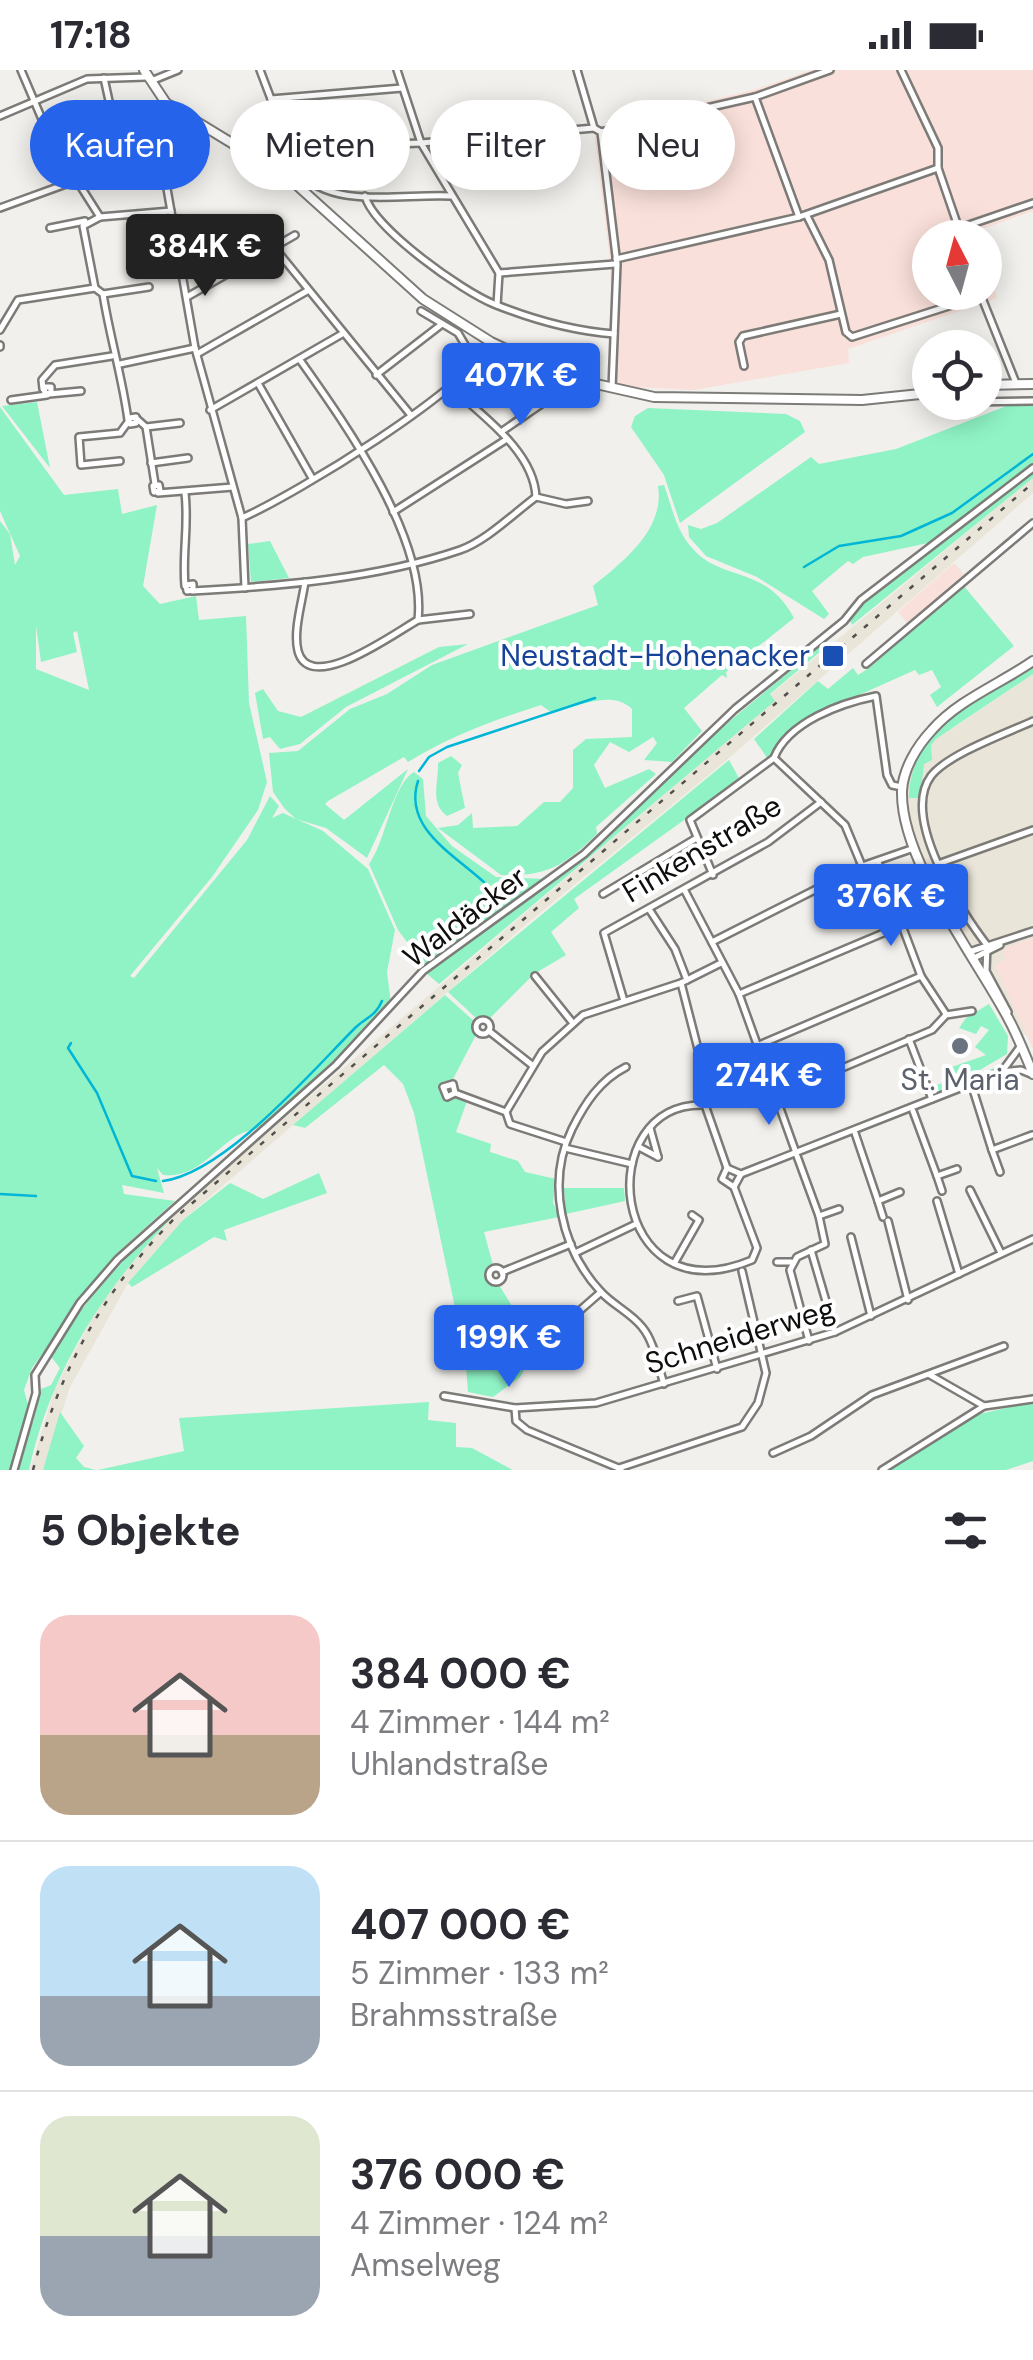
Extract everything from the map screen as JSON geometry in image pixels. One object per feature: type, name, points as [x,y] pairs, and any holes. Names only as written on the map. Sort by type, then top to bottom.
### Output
[{"type":"street","points":[[20,70],[35,100],[80,82],[178,70]]},
{"type":"street","points":[[260,70],[271,99],[402,88]]},
{"type":"street","points":[[397,70],[421,143],[499,273],[497,305]]},
{"type":"street","points":[[577,70],[594,128]]},
{"type":"street","points":[[735,102],[830,70]]},
{"type":"street","points":[[901,70],[938,148],[938,168],[957,220]]},
{"type":"street","points":[[146,76],[164,100]]},
{"type":"street","points":[[104,78],[109,100]]},
{"type":"street","points":[[755,97],[803,216],[829,260],[846,332],[860,338],[936,310]]},
{"type":"street","points":[[0,116],[30,102]]},
{"type":"street","points":[[410,143],[594,128],[601,132]]},
{"type":"street","points":[[499,273],[616,261],[803,216],[938,168]]},
{"type":"street","points":[[0,208],[40,190]]},
{"type":"street","points":[[83,190],[100,217]]},
{"type":"street","points":[[167,190],[196,351],[242,518],[245,588]]},
{"type":"street","points":[[302,190],[410,290],[492,342],[565,377],[612,391],[654,397],[807,400],[912,394]]},
{"type":"street","points":[[325,190],[365,196],[451,196]]},
{"type":"street","points":[[608,190],[616,261],[612,391]]},
{"type":"street","points":[[365,196],[368,207],[424,258],[497,305],[582,331],[614,334]]},
{"type":"street","points":[[982,220],[1033,202]]},
{"type":"street","points":[[50,228],[100,217],[171,211]]},
{"type":"street","points":[[86,221],[95,288],[103,294],[113,356],[120,364],[128,421],[120,433],[79,437],[82,465],[120,461]]},
{"type":"street","points":[[187,297],[295,235]]},
{"type":"street","points":[[274,247],[410,414]]},
{"type":"street","points":[[103,294],[149,287]]},
{"type":"street","points":[[0,330],[18,300],[95,288]]},
{"type":"street","points":[[120,364],[196,351],[307,290]]},
{"type":"street","points":[[986,310],[1016,383]]},
{"type":"street","points":[[421,311],[458,333],[478,365]]},
{"type":"street","points":[[744,366],[739,342],[744,336],[840,314]]},
{"type":"street","points":[[376,374],[442,324]]},
{"type":"street","points":[[210,410],[342,334]]},
{"type":"street","points":[[242,518],[284,498],[452,388],[478,365],[492,342]]},
{"type":"street","points":[[46,393],[42,380],[55,364],[113,356]]},
{"type":"street","points":[[484,356],[542,382]]},
{"type":"street","points":[[300,360],[362,448],[392,512],[420,596],[418,620]]},
{"type":"street","points":[[1002,384],[1033,384]]},
{"type":"street","points":[[259,385],[312,478]]},
{"type":"street","points":[[452,388],[507,439],[536,479],[536,497]]},
{"type":"street","points":[[11,400],[81,391]]},
{"type":"street","points":[[501,432],[559,392]]},
{"type":"street","points":[[1002,401],[1033,401]]},
{"type":"street","points":[[128,421],[134,425],[137,419],[146,428],[155,484],[152,490],[185,493],[232,487]]},
{"type":"street","points":[[146,428],[180,423]]},
{"type":"street","points":[[392,512],[507,439]]},
{"type":"street","points":[[151,463],[188,458]]},
{"type":"street","name":"Waldäcker","points":[[14,1470],[40,1365],[80,1303],[118,1258],[336,1065],[424,971],[584,854],[708,734],[844,621],[861,600],[1033,468]]},
{"type":"street","points":[[185,493],[190,533],[182,554],[188,589],[305,582],[409,562],[463,549],[536,497],[566,504],[588,501]]},
{"type":"street","points":[[866,664],[1033,523]]},
{"type":"street","points":[[305,582],[297,646],[301,659],[312,667],[336,666],[418,620],[470,614]]},
{"type":"street","points":[[1009,1018],[968,956],[917,847],[904,808],[902,787],[915,752],[944,718],[1033,661]]},
{"type":"street","points":[[713,875],[690,820],[774,758],[778,748],[810,719],[876,696],[887,776],[892,785],[902,787]]},
{"type":"street","points":[[1033,721],[975,748],[930,777],[926,831],[959,907],[988,951],[986,971],[1021,1046],[1024,1065],[1033,1075]]},
{"type":"street","points":[[774,758],[845,825],[862,866]]},
{"type":"street","name":"Finkenstraße","points":[[624,1001],[604,932],[713,875],[768,842],[821,802]]},
{"type":"street","points":[[938,864],[1033,830]]},
{"type":"street","points":[[603,894],[695,839]]},
{"type":"street","points":[[712,942],[862,866],[917,847]]},
{"type":"street","points":[[878,862],[922,976],[946,1015]]},
{"type":"street","points":[[685,891],[739,994],[826,1244],[791,1262],[777,1262]]},
{"type":"street","points":[[649,909],[675,949],[684,981],[710,1092],[704,1104],[727,1168],[722,1180],[734,1187],[757,1248],[752,1260],[710,1274],[656,1252],[636,1224],[627,1191],[632,1164],[650,1128],[678,1110],[704,1104]]},
{"type":"street","points":[[739,994],[900,926]]},
{"type":"street","points":[[968,956],[1033,931]]},
{"type":"street","points":[[632,1164],[510,1124],[506,1112],[532,1064],[572,1022],[596,1008],[684,981],[721,963]]},
{"type":"street","points":[[535,976],[572,1022]]},
{"type":"street","points":[[758,1045],[922,976]]},
{"type":"street","points":[[776,1096],[932,1030],[946,1015],[972,1011]]},
{"type":"street","points":[[489,1031],[532,1064]]},
{"type":"street","points":[[909,1039],[932,1099]]},
{"type":"street","points":[[1001,1072],[1021,1046]]},
{"type":"street","points":[[1011,1062],[1024,1065]]},
{"type":"street","points":[[734,1187],[741,1174],[1024,1065]]},
{"type":"street","points":[[626,1067],[613,1074],[588,1100],[565,1145],[558,1189],[575,1253],[601,1292],[641,1326],[664,1384]]},
{"type":"street","points":[[971,1084],[1000,1172]]},
{"type":"street","points":[[455,1093],[506,1112]]},
{"type":"street","points":[[912,1108],[942,1191]]},
{"type":"street","points":[[639,1146],[658,1157],[650,1128]]},
{"type":"street","points":[[854,1131],[886,1219],[908,1300]]},
{"type":"street","points":[[992,1150],[1032,1136]]},
{"type":"street","points":[[727,1168],[741,1174]]},
{"type":"street","points":[[937,1176],[957,1169]]},
{"type":"street","points":[[970,1190],[1001,1254]]},
{"type":"street","points":[[878,1201],[900,1192]]},
{"type":"street","points":[[938,1201],[959,1274]]},
{"type":"street","points":[[819,1216],[840,1208]]},
{"type":"street","points":[[674,1262],[699,1220],[692,1216]]},
{"type":"street","points":[[575,1253],[636,1224]]},
{"type":"street","points":[[851,1236],[871,1316]]},
{"type":"street","name":"Schneiderweg","points":[[444,1396],[514,1408],[596,1403],[835,1332],[1033,1238]]},
{"type":"street","points":[[502,1272],[571,1244]]},
{"type":"street","points":[[812,1250],[835,1332]]},
{"type":"street","points":[[791,1262],[809,1341]]},
{"type":"street","points":[[514,1408],[516,1422],[527,1430],[622,1469],[742,1427],[765,1384],[742,1271]]},
{"type":"street","points":[[546,1340],[601,1292]]},
{"type":"street","points":[[678,1301],[697,1296],[717,1369]]},
{"type":"street","points":[[773,1453],[811,1436],[872,1395],[1004,1346]]},
{"type":"street","points":[[930,1375],[984,1406]]},
{"type":"street","points":[[882,1470],[984,1406],[1033,1399]]},
{"type":"shaded area","points":[[811,70],[1033,70],[1033,211],[1002,222],[912,220],[912,310],[962,310],[848,349],[849,363],[694,390],[615,386],[610,261],[601,190],[735,190],[735,100],[713,100]]},
{"type":"shaded area","points":[[601,128],[601,187],[594,130]]},
{"type":"shaded area","points":[[1033,478],[1033,493],[722,764],[529,922],[183,1220],[128,1283],[70,1387],[43,1470],[30,1470],[55,1388],[103,1298],[140,1250],[192,1197],[774,701],[770,695]]},
{"type":"shaded area","points":[[954,563],[964,574],[908,624],[898,612]]},
{"type":"shaded area","points":[[1033,674],[1033,1049],[1026,1034],[1017,1037],[957,936],[910,832],[902,787],[910,763],[943,718],[952,729]]},
{"type":"shaded area","points":[[1033,938],[1033,1049],[995,965],[1006,959],[1003,951],[1008,947]]},
{"type":"green space","points":[[37,402],[50,468],[2,406]]},
{"type":"green space","points":[[1033,405],[1033,466],[928,543],[863,557],[853,564],[848,561],[812,591],[829,614],[824,619],[757,577],[706,556],[689,537],[688,525],[701,529],[717,523],[811,457],[819,464],[896,449],[970,420],[1002,420],[1002,408]]},
{"type":"green space","points":[[0,407],[64,495],[118,489],[122,514],[157,505],[143,586],[160,604],[196,596],[199,620],[246,616],[249,703],[267,782],[258,810],[212,877],[130,976],[134,978],[247,840],[270,796],[279,806],[272,818],[283,813],[323,831],[368,869],[395,930],[387,972],[391,1003],[313,1082],[263,1125],[238,1135],[193,1169],[163,1175],[157,1168],[164,1193],[122,1185],[124,1194],[175,1201],[115,1255],[32,1368],[24,1390],[33,1423],[41,1389],[51,1385],[60,1368],[49,1354],[114,1271],[188,1195],[192,1197],[137,1257],[90,1322],[54,1392],[29,1470],[0,1470],[0,521],[10,534],[15,565],[20,556],[0,511]],"holes":[[[36,626],[41,662],[77,652],[73,633],[77,631],[89,690],[36,669]]]},
{"type":"green space","points":[[648,408],[786,414],[800,421],[805,432],[680,523],[664,475],[631,427],[635,416]]},
{"type":"green space","points":[[1033,469],[1033,478],[852,625],[849,618],[859,606]]},
{"type":"green space","points":[[664,485],[678,527],[693,549],[717,566],[770,590],[794,618],[726,672],[727,678],[722,675],[684,708],[702,731],[672,762],[644,760],[657,743],[653,737],[629,752],[610,742],[594,765],[605,788],[649,769],[656,774],[596,827],[597,834],[586,845],[543,871],[501,875],[438,828],[458,825],[472,813],[473,828],[517,826],[544,802],[560,802],[573,788],[573,750],[586,739],[632,737],[632,709],[614,700],[594,701],[552,713],[541,705],[506,717],[456,736],[408,762],[404,757],[328,801],[325,804],[344,820],[408,769],[367,858],[326,828],[296,819],[285,809],[273,792],[269,753],[298,751],[350,709],[387,694],[432,665],[598,605],[593,586],[640,543],[655,516],[658,486]]},
{"type":"green space","points":[[270,541],[289,578],[251,582],[248,544]]},
{"type":"green space","points":[[963,585],[1014,646],[937,707],[930,695],[941,687],[932,670],[919,675],[915,670],[810,717],[768,759],[754,739],[818,681],[828,689],[853,668],[858,675],[869,668]]},
{"type":"green space","points":[[824,643],[827,646],[770,694],[775,701],[439,984],[426,973],[585,858],[708,739]]},
{"type":"green space","points":[[468,644],[346,707],[300,744],[280,749],[270,737],[263,739],[255,693],[263,689],[278,711],[301,717],[439,647]]},
{"type":"green space","points":[[1033,664],[1033,674],[936,739],[931,745],[932,760],[924,764],[920,798],[909,798],[912,774],[921,752],[935,734],[972,703]]},
{"type":"green space","points":[[451,756],[462,765],[458,773],[465,808],[447,816],[438,804],[438,763]]},
{"type":"green space","points":[[729,760],[740,780],[574,899],[579,908],[551,932],[566,955],[534,974],[489,1019],[477,1019],[448,992]]},
{"type":"green space","points":[[414,772],[423,779],[426,816],[452,846],[496,877],[547,879],[464,943],[425,966],[398,930],[369,864],[394,801]]},
{"type":"green space","points":[[445,995],[475,1022],[476,1035],[452,1081],[444,1081],[438,1088],[444,1101],[458,1097],[467,1101],[456,1132],[491,1144],[490,1152],[518,1161],[525,1172],[556,1179],[553,1202],[559,1217],[484,1232],[493,1265],[486,1279],[499,1285],[525,1327],[525,1343],[532,1356],[520,1377],[493,1397],[468,1392],[465,1355],[414,1113],[403,1084],[384,1065],[305,1128],[293,1125]]},
{"type":"green space","points":[[989,1004],[1008,1036],[1007,1054],[968,1077],[1006,1064],[941,1092],[934,1086],[950,1080],[946,1069],[986,1055],[975,1047],[989,1030],[981,1026],[976,1034],[959,1028],[966,1018]]},
{"type":"green space","points":[[319,1173],[327,1193],[224,1230],[227,1241],[214,1237],[132,1287],[128,1283],[183,1220],[230,1183],[263,1199]]},
{"type":"green space","points":[[564,1188],[624,1188],[625,1201],[566,1214]]},
{"type":"green space","points":[[429,1402],[428,1420],[456,1423],[456,1447],[472,1448],[513,1470],[98,1470],[184,1451],[179,1418]]},
{"type":"green space","points":[[1033,1402],[1033,1461],[1006,1470],[890,1470],[975,1415]]},
{"type":"green space","points":[[60,1412],[84,1446],[76,1458],[84,1467],[96,1470],[43,1470]]},
{"type":"waterway","points":[[804,567],[839,546],[901,536],[952,513],[1033,454]]},
{"type":"waterway","points":[[419,771],[429,757],[447,747],[595,698]]},
{"type":"waterway","points":[[418,781],[415,798],[425,828],[488,886],[475,919]]},
{"type":"waterway","points":[[163,1181],[187,1174],[240,1140],[382,1001]]},
{"type":"waterway","points":[[71,1043],[68,1048],[97,1093],[132,1176],[156,1181]]},
{"type":"waterway","points":[[0,1194],[36,1196]]},
{"type":"railway","points":[[33,1470],[56,1399],[87,1333],[127,1273],[176,1217],[1033,483]]},
{"type":"place","name":"Neustadt-Hohenacker","points":[[833,656]]},
{"type":"place","name":"St. Maria","points":[[960,1046]]}]
